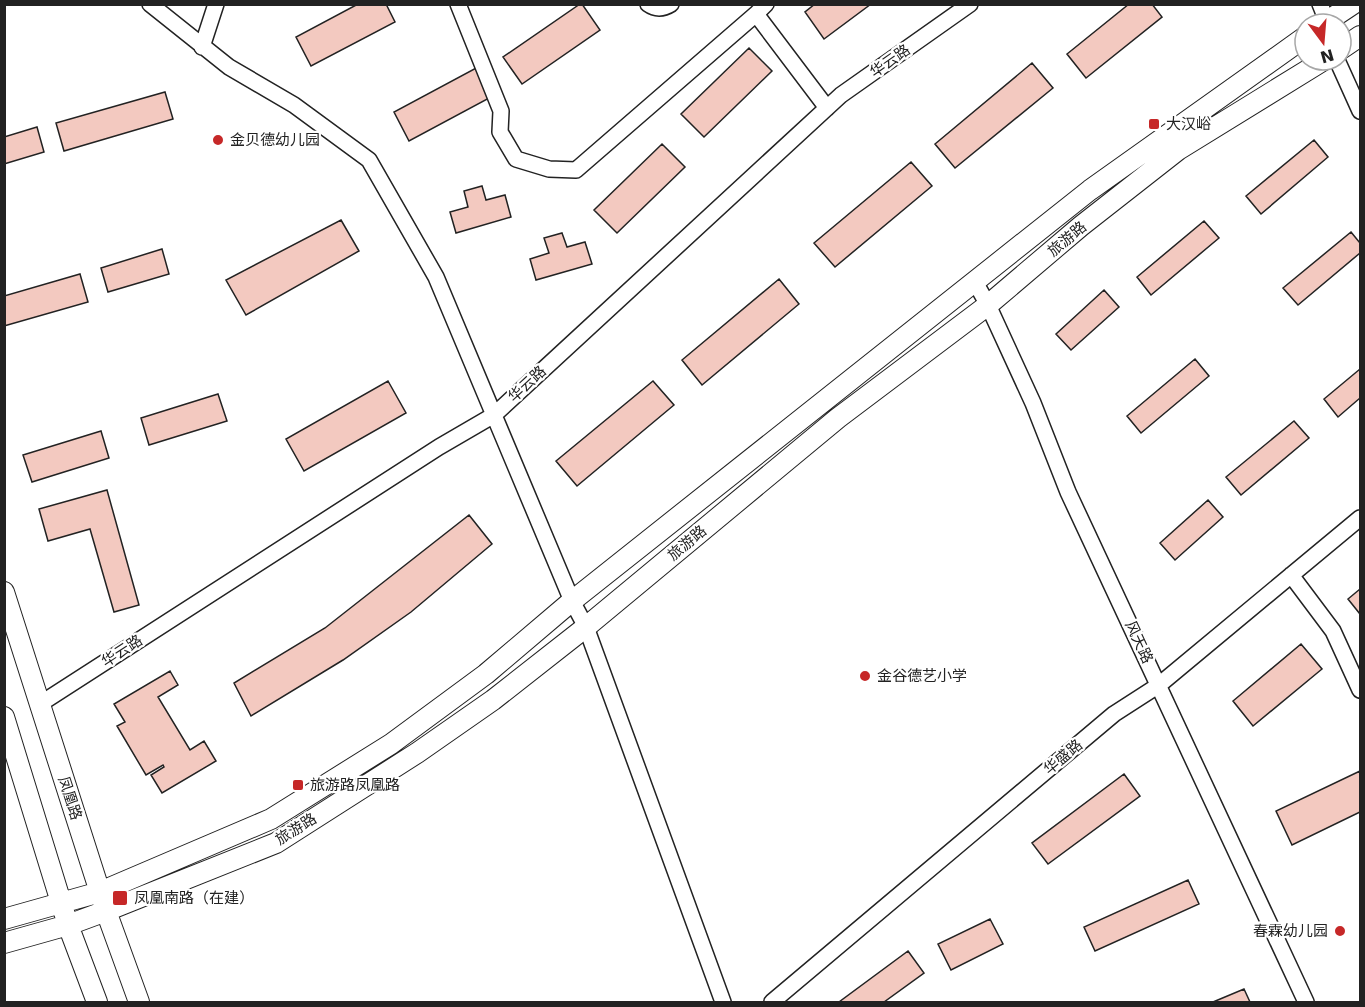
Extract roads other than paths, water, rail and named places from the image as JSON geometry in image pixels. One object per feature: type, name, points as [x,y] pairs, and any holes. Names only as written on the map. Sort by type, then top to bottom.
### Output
[{"type":"main road","points":[[1337,12],[1353,4]]},
{"type":"main road","name":"旅游路","points":[[4,919],[100,892],[271,819],[391,744],[486,674],[572,601],[1090,190],[1293,46]]},
{"type":"main road","name":"旅游路","points":[[4,943],[68,925],[276,843],[417,753],[493,700],[586,627],[838,418],[988,305],[1081,226],[1178,150],[1305,72]]},
{"type":"main road","name":"凤凰路","points":[[4,592],[106,911],[139,1002]]},
{"type":"main road","points":[[4,717],[68,925],[97,1002]]},
{"type":"street","points":[[150,4],[229,67],[294,105],[369,160],[436,276],[572,601],[586,627],[723,1002]]},
{"type":"street","points":[[202,47],[216,4]]},
{"type":"street","points":[[458,4],[501,111],[500,132],[516,159],[549,169],[576,170],[761,9],[828,108]]},
{"type":"street","points":[[648,4],[654,8],[671,4]]},
{"type":"street","name":"华云路","points":[[40,704],[440,447],[494,415],[841,95],[970,4]]},
{"type":"street","points":[[1342,72],[1360,111]]},
{"type":"street","name":"风天路","points":[[975,282],[1033,403],[1068,492],[1306,1002]]},
{"type":"street","name":"华盛路","points":[[772,1002],[1114,714],[1159,685],[1360,518]]},
{"type":"street","points":[[1291,575],[1333,631],[1360,690]]},
{"type":"place","name":"大汉峪","points":[[1154,124]]},
{"type":"place","name":"金贝德幼儿园","points":[[218,140]]},
{"type":"place","name":"金谷德艺小学","points":[[865,676]]},
{"type":"place","name":"旅游路凤凰路","points":[[298,785]]},
{"type":"place","name":"凤凰南路（在建）","points":[[120,898]]},
{"type":"place","name":"春霖幼儿园","points":[[1340,931]]}]
